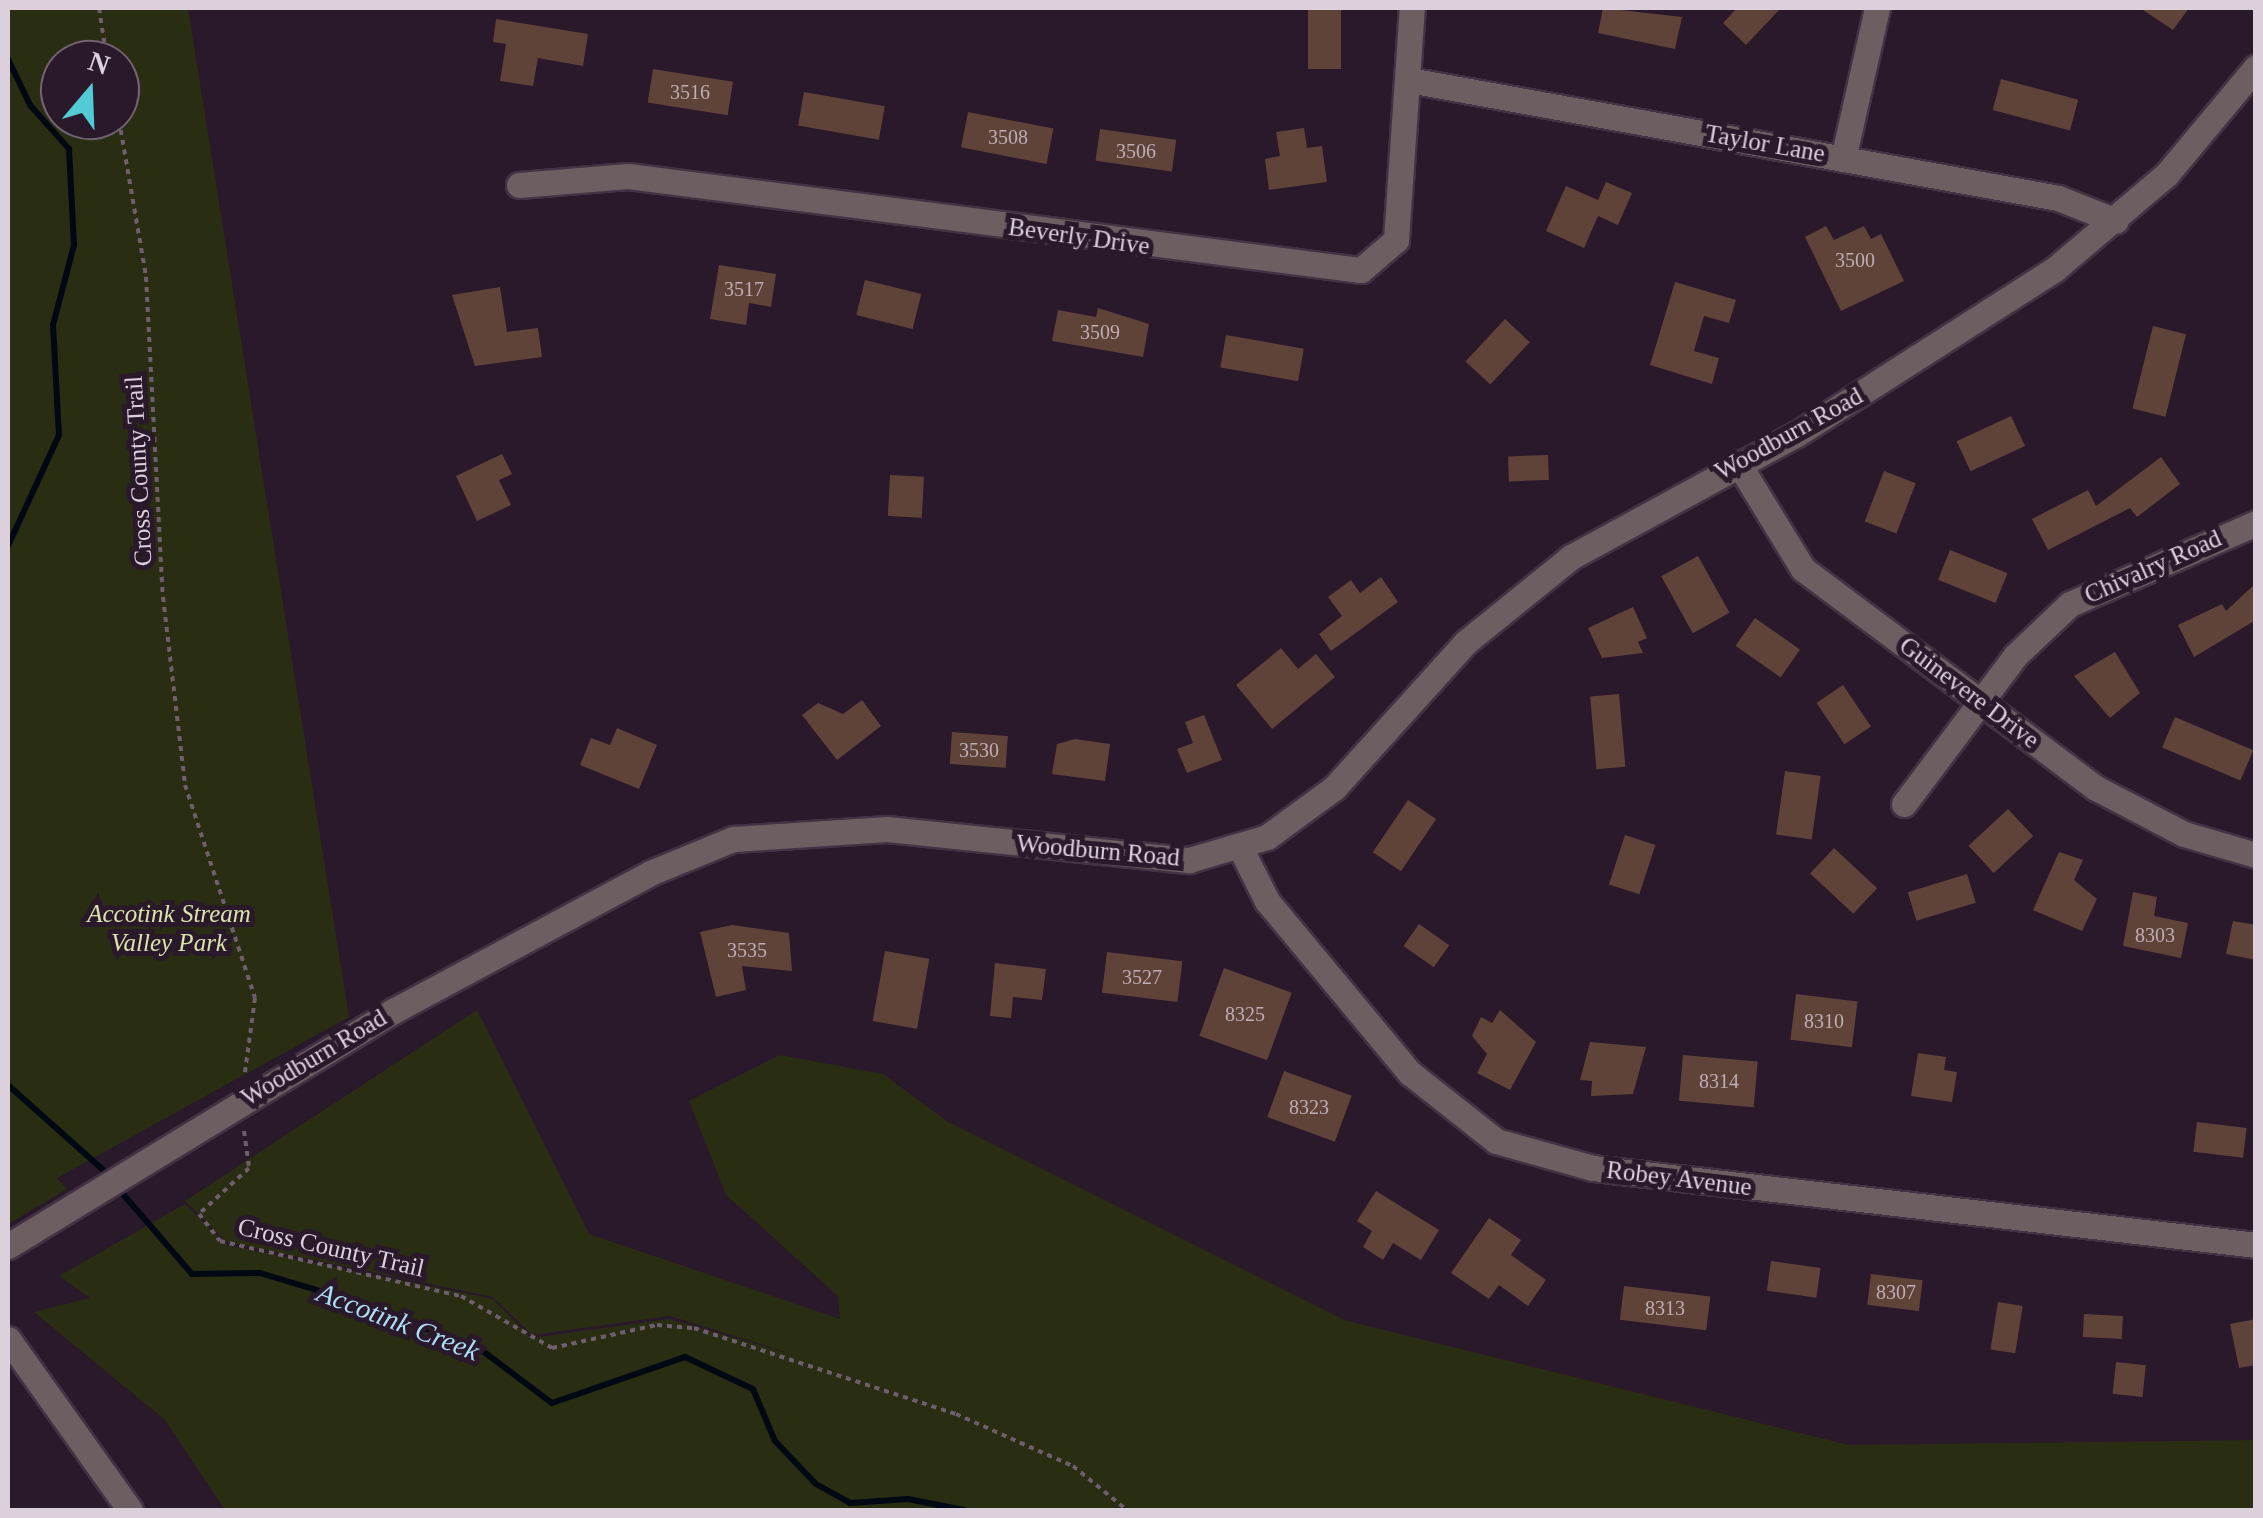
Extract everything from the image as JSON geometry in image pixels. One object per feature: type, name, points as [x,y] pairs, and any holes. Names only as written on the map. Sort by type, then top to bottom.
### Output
[{"type":"street","name":"Beverly Drive","points":[[519,185],[628,176],[1271,264],[1384,274],[1396,240],[1412,8]]},
{"type":"street","points":[[1843,159],[1877,8]]},
{"type":"street","name":"Woodburn Road","points":[[8,1246],[243,1100],[650,872],[733,839],[846,828],[1140,859],[1241,849],[1334,788],[1466,642],[1571,557],[1959,334],[2116,221],[2256,67]]},
{"type":"street","name":"Taylor Lane","points":[[1409,80],[2058,198],[2116,221]]},
{"type":"street","name":"Guinevere Drive","points":[[1738,464],[1804,569],[1980,702],[2140,814],[2256,855]]},
{"type":"street","name":"Chivalry Road","points":[[1904,804],[1980,702],[2070,604],[2256,523]]},
{"type":"street","name":"Robey Avenue","points":[[1241,849],[1267,901],[1410,1073],[1496,1140],[1593,1168],[2256,1246]]},
{"type":"street","points":[[8,1340],[130,1510]]},
{"type":"path","points":[[99,8],[104,40]]},
{"type":"path","name":"Cross County Trail","points":[[122,140],[146,277],[162,598],[185,785],[255,998],[243,1100],[248,1168],[199,1214],[220,1241],[460,1296],[552,1348],[657,1325],[694,1328],[956,1414],[1074,1466],[1126,1510]]},
{"type":"green space","name":"Accotink Stream Valley Park","points":[[8,8],[188,8],[349,1017],[57,1178],[67,1189],[8,1224]]},
{"type":"green space","points":[[477,1010],[589,1234],[840,1319],[838,1296],[726,1195],[689,1101],[780,1055],[883,1074],[948,1122],[1344,1320],[1849,1445],[2255,1440],[2255,1510],[225,1510],[165,1420],[34,1312],[90,1298],[59,1276],[185,1204],[227,1245],[493,1299],[531,1338],[669,1319],[805,1358],[670,1316],[532,1335],[493,1297],[227,1242],[185,1201]]},
{"type":"building","points":[[1308,8],[1341,8],[1341,69],[1308,69]]},
{"type":"building","points":[[1603,8],[1682,17],[1675,49],[1598,33]]},
{"type":"building","points":[[1737,8],[1781,8],[1746,45],[1723,23]]},
{"type":"building","points":[[2140,8],[2189,8],[2173,30]]},
{"type":"building","points":[[496,19],[588,34],[583,66],[538,58],[533,86],[500,81],[506,44],[493,42]]},
{"type":"building","points":[[653,69],[733,82],[728,115],[648,103]]},
{"type":"building","points":[[2001,79],[2078,100],[2070,131],[1993,110]]},
{"type":"building","points":[[804,92],[885,106],[879,140],[798,125]]},
{"type":"building","points":[[968,112],[1053,129],[1047,164],[961,147]]},
{"type":"building","points":[[1304,128],[1307,148],[1322,146],[1327,182],[1269,190],[1265,159],[1280,156],[1276,132]]},
{"type":"building","points":[[1100,129],[1176,140],[1172,171],[1096,161]]},
{"type":"building","points":[[1606,182],[1632,193],[1618,225],[1598,216],[1584,248],[1546,231],[1566,186],[1598,200]]},
{"type":"building","points":[[1826,226],[1834,240],[1864,226],[1871,239],[1881,234],[1904,281],[1841,311],[1805,237]]},
{"type":"building","points":[[719,265],[776,274],[771,307],[749,303],[746,325],[710,319]]},
{"type":"building","points":[[865,280],[921,294],[913,329],[856,315]]},
{"type":"building","points":[[1675,282],[1736,300],[1729,323],[1704,316],[1694,351],[1719,358],[1712,384],[1650,365]]},
{"type":"building","points":[[500,287],[507,332],[538,328],[542,357],[475,366],[452,295]]},
{"type":"building","points":[[1098,308],[1149,324],[1143,357],[1052,341],[1058,310],[1096,317]]},
{"type":"building","points":[[1505,319],[1530,342],[1490,385],[1465,361]]},
{"type":"building","points":[[2153,326],[2186,334],[2165,417],[2132,408]]},
{"type":"building","points":[[1226,335],[1304,349],[1298,381],[1220,367]]},
{"type":"building","points":[[2011,416],[2025,446],[1971,471],[1957,441]]},
{"type":"building","points":[[502,454],[512,474],[499,480],[511,505],[477,521],[456,476]]},
{"type":"building","points":[[1548,455],[1549,480],[1509,481],[1508,456]]},
{"type":"building","points":[[2161,457],[2180,484],[2137,517],[2130,508],[2048,550],[2032,519],[2088,490],[2096,506]]},
{"type":"building","points":[[1884,471],[1916,483],[1896,534],[1865,521]]},
{"type":"building","points":[[890,475],[924,477],[922,518],[888,516]]},
{"type":"building","points":[[1950,550],[2007,573],[1995,603],[1938,580]]},
{"type":"building","points":[[1698,556],[1730,613],[1693,633],[1661,576]]},
{"type":"building","points":[[1381,577],[1398,602],[1331,651],[1319,634],[1342,616],[1328,597],[1351,580],[1360,593]]},
{"type":"building","points":[[2256,583],[2256,620],[2194,657],[2178,625],[2222,604],[2226,611]]},
{"type":"building","points":[[1633,607],[1647,638],[1638,642],[1643,653],[1602,658],[1588,628]]},
{"type":"building","points":[[1755,618],[1800,650],[1781,677],[1735,646]]},
{"type":"building","points":[[1281,648],[1298,669],[1316,654],[1335,677],[1272,729],[1236,685]]},
{"type":"building","points":[[2115,652],[2140,693],[2110,718],[2074,676]]},
{"type":"building","points":[[1843,685],[1871,726],[1844,744],[1816,703]]},
{"type":"building","points":[[1619,694],[1625,767],[1596,769],[1590,697]]},
{"type":"building","points":[[862,700],[881,726],[837,760],[802,715],[818,703],[843,714]]},
{"type":"building","points":[[1204,715],[1222,760],[1187,773],[1177,749],[1193,743],[1185,722]]},
{"type":"building","points":[[2175,717],[2253,750],[2240,781],[2162,747]]},
{"type":"building","points":[[617,728],[657,745],[639,789],[580,765],[591,738],[610,745]]},
{"type":"building","points":[[952,732],[1008,736],[1006,768],[950,764]]},
{"type":"building","points":[[1075,739],[1110,744],[1105,781],[1052,774],[1057,744]]},
{"type":"building","points":[[1785,771],[1821,776],[1812,839],[1776,834]]},
{"type":"building","points":[[1408,800],[1436,819],[1401,871],[1373,852]]},
{"type":"building","points":[[2008,809],[2033,836],[1994,873],[1969,846]]},
{"type":"building","points":[[1625,835],[1655,845],[1639,894],[1609,884]]},
{"type":"building","points":[[1834,848],[1877,888],[1853,914],[1810,874]]},
{"type":"building","points":[[2059,852],[2083,860],[2074,880],[2097,899],[2082,931],[2033,910]]},
{"type":"building","points":[[1967,874],[1976,903],[1916,921],[1908,892]]},
{"type":"building","points":[[2133,892],[2157,897],[2154,916],[2188,923],[2181,958],[2123,946]]},
{"type":"building","points":[[2233,921],[2256,925],[2256,960],[2226,954]]},
{"type":"building","points":[[1419,924],[1449,945],[1434,967],[1404,946]]},
{"type":"building","points":[[732,925],[789,933],[792,971],[742,966],[746,990],[716,997],[700,932]]},
{"type":"building","points":[[885,951],[929,959],[917,1029],[873,1021]]},
{"type":"building","points":[[1107,952],[1182,961],[1177,1002],[1102,993]]},
{"type":"building","points":[[995,963],[1046,969],[1042,1000],[1013,997],[1011,1018],[990,1016]]},
{"type":"building","points":[[1224,968],[1292,993],[1267,1060],[1199,1036]]},
{"type":"building","points":[[1796,994],[1858,1002],[1852,1047],[1790,1040]]},
{"type":"building","points":[[1500,1010],[1536,1042],[1510,1090],[1477,1073],[1487,1054],[1472,1036],[1481,1017],[1492,1023]]},
{"type":"building","points":[[1590,1042],[1646,1047],[1633,1094],[1591,1096],[1592,1081],[1580,1080]]},
{"type":"building","points":[[1918,1053],[1946,1057],[1944,1070],[1957,1072],[1952,1102],[1911,1096]]},
{"type":"building","points":[[1683,1055],[1758,1062],[1754,1107],[1679,1101]]},
{"type":"building","points":[[1284,1071],[1352,1096],[1335,1142],[1267,1117]]},
{"type":"building","points":[[2197,1122],[2247,1128],[2243,1158],[2193,1152]]},
{"type":"building","points":[[1376,1191],[1439,1230],[1421,1260],[1393,1243],[1383,1260],[1363,1247],[1372,1231],[1357,1221]]},
{"type":"building","points":[[1489,1218],[1521,1240],[1511,1255],[1546,1280],[1528,1306],[1499,1285],[1489,1299],[1451,1273]]},
{"type":"building","points":[[1771,1261],[1821,1268],[1816,1298],[1767,1291]]},
{"type":"building","points":[[1871,1274],[1923,1280],[1919,1311],[1867,1305]]},
{"type":"building","points":[[1624,1286],[1710,1297],[1706,1330],[1620,1320]]},
{"type":"building","points":[[1998,1302],[2023,1306],[2015,1353],[1990,1349]]},
{"type":"building","points":[[2084,1314],[2123,1316],[2122,1339],[2083,1337]]},
{"type":"building","points":[[2256,1319],[2256,1365],[2239,1368],[2230,1324]]},
{"type":"building","points":[[2116,1362],[2146,1365],[2142,1397],[2113,1394]]},
{"type":"waterway","name":"Accotink Creek","points":[[8,59],[30,105],[69,149],[74,245],[53,325],[59,435],[8,546]]},
{"type":"waterway","name":"Accotink Creek","points":[[8,1085],[110,1176]]},
{"type":"waterway","name":"Accotink Creek","points":[[116,1186],[192,1274],[260,1273],[370,1306],[484,1352],[552,1403],[685,1357],[753,1389],[775,1441],[816,1484],[850,1503],[908,1499],[964,1510]]}]
